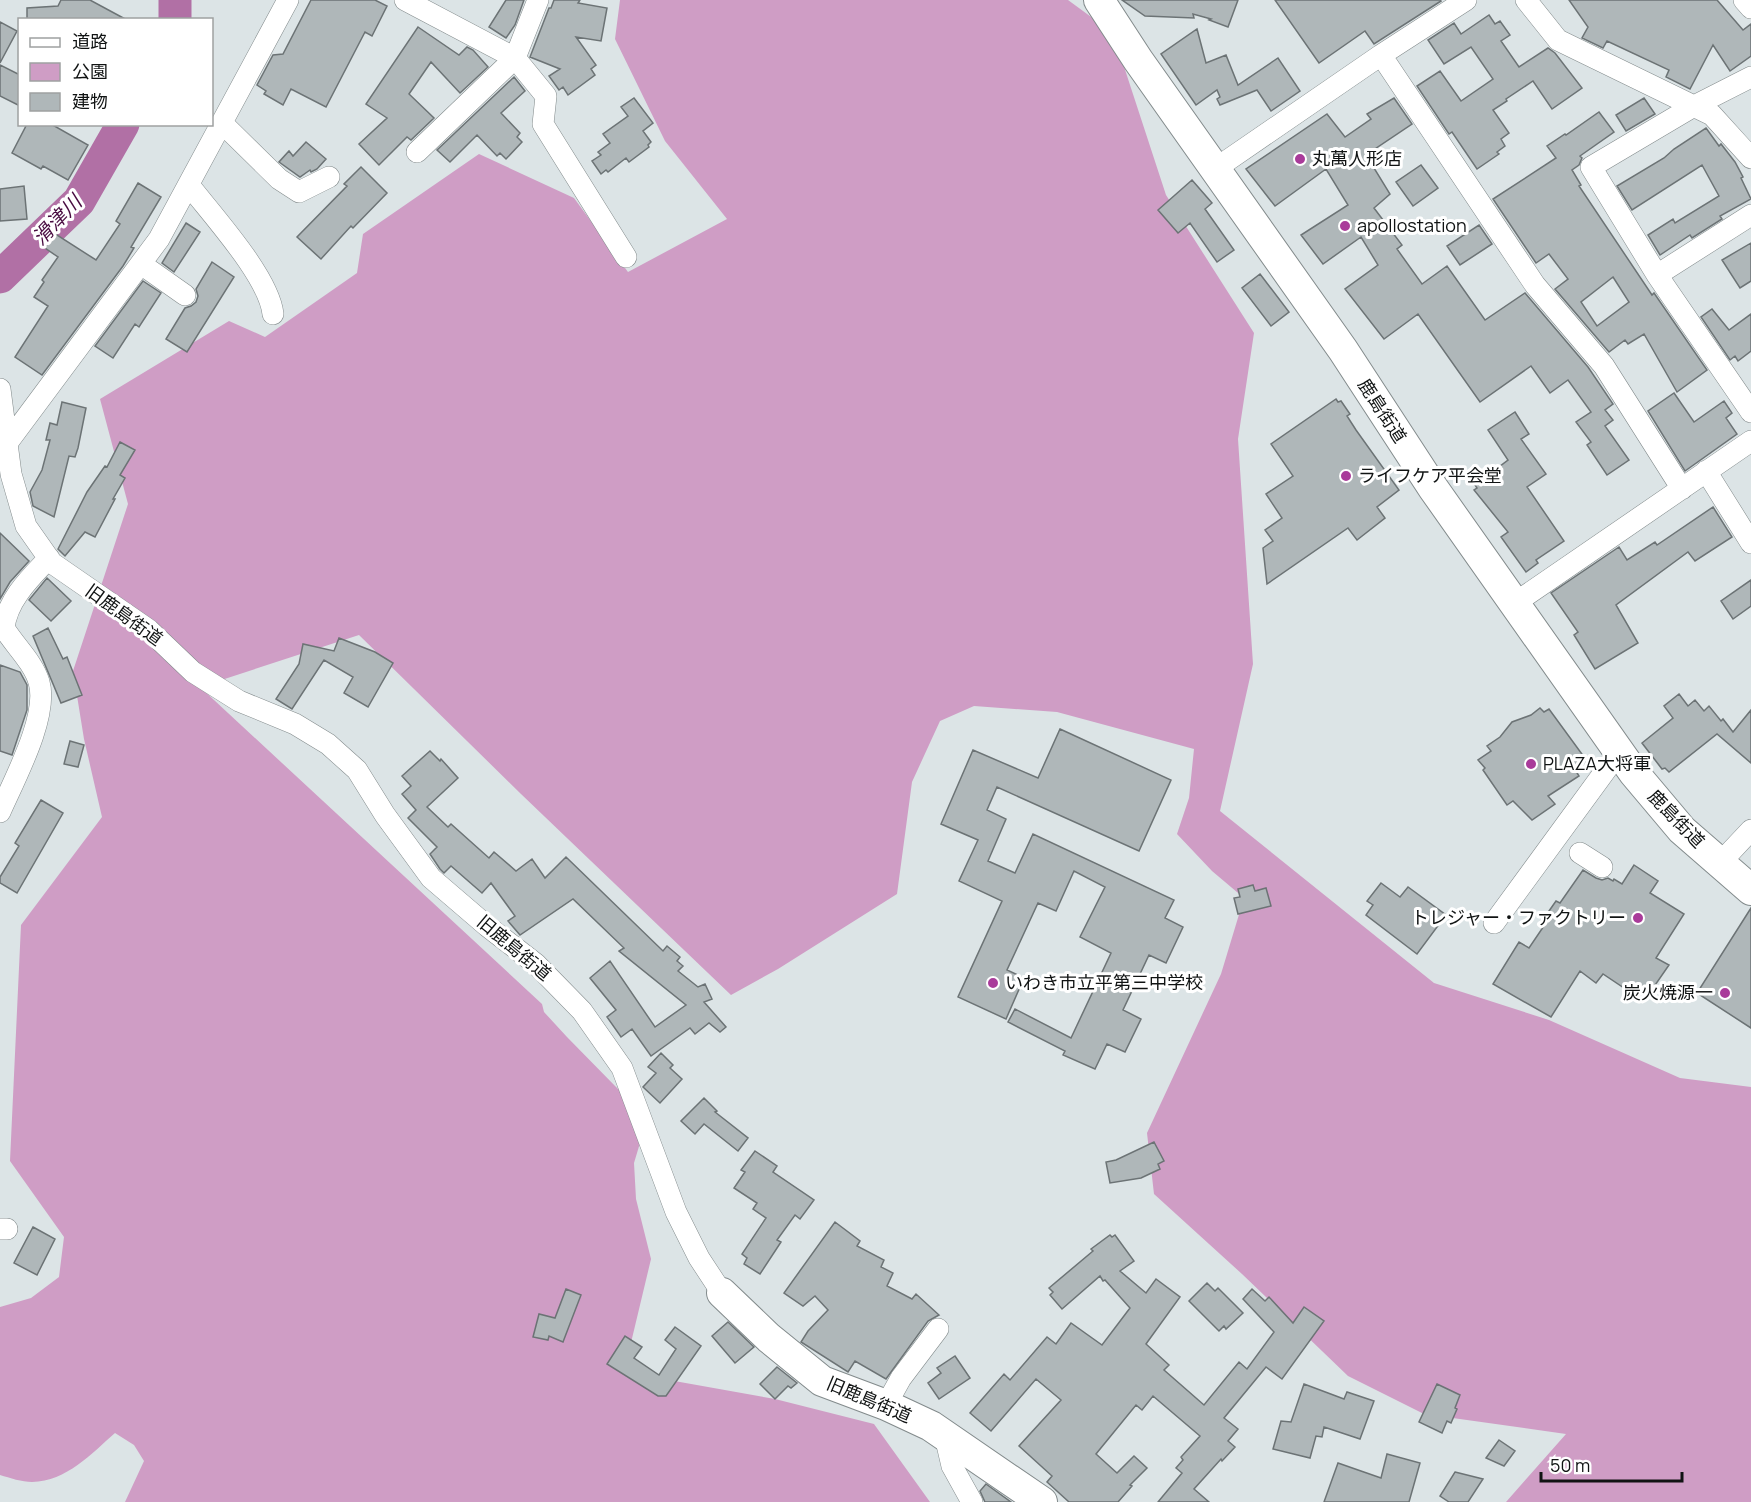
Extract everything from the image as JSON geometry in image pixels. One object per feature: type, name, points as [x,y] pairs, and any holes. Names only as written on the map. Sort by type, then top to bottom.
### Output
[{"type":"street","points":[[8,442],[159,239],[288,0]]},
{"type":"street","points":[[405,0],[515,58],[546,96],[543,124],[626,257]]},
{"type":"street","points":[[417,152],[515,58],[538,0]]},
{"type":"street","points":[[1215,169],[1381,55],[1466,0]]},
{"type":"street","points":[[1526,0],[1558,40],[1712,116],[1751,159]]},
{"type":"street","points":[[1744,0],[1751,8]]},
{"type":"street","name":"鹿島街道","points":[[1103,2],[1137,60],[1336,341],[1433,488],[1619,752],[1682,830],[1751,890]]},
{"type":"street","points":[[1381,55],[1535,285],[1604,366],[1682,489]]},
{"type":"street","points":[[1751,77],[1694,106],[1590,167],[1657,275],[1751,412]]},
{"type":"street","points":[[222,123],[279,179],[299,192],[329,177]]},
{"type":"street","points":[[189,185],[247,260],[272,302],[273,314]]},
{"type":"street","points":[[1657,275],[1751,215]]},
{"type":"street","points":[[141,264],[184,295]]},
{"type":"street","name":"旧鹿島街道","points":[[0,389],[8,442],[6,476],[26,526],[52,563],[149,630],[193,672],[238,700],[295,724],[328,744],[357,770],[385,815],[431,878],[487,926],[536,963],[582,1011],[622,1068],[676,1212],[699,1258],[722,1293],[769,1338],[822,1381],[886,1405],[931,1426],[1042,1502]]},
{"type":"street","points":[[1515,603],[1751,441]]},
{"type":"street","points":[[1706,471],[1751,543]]},
{"type":"street","points":[[0,812],[33,734],[42,700],[39,682],[33,669],[4,628],[5,616],[25,584],[49,558]]},
{"type":"street","points":[[1494,923],[1619,752]]},
{"type":"street","points":[[1720,863],[1751,830]]},
{"type":"street","points":[[1580,853],[1606,873]]},
{"type":"street","points":[[886,1405],[901,1378],[938,1329]]},
{"type":"street","points":[[945,1436],[952,1466],[972,1502]]},
{"type":"green space","points":[[620,0],[1068,0],[1113,33],[1166,195],[1254,333],[1238,439],[1253,664],[1220,811],[1434,983],[1549,1020],[1680,1078],[1751,1087],[1751,1502],[1506,1502],[1566,1434],[1424,1414],[1348,1376],[1242,1274],[1154,1194],[1147,1133],[1221,974],[1244,898],[1212,871],[1177,834],[1189,798],[1194,749],[1057,712],[974,706],[940,721],[912,782],[897,894],[778,969],[731,995],[359,635],[200,687],[542,1004],[544,1012],[567,1037],[618,1089],[637,1104],[643,1133],[634,1163],[636,1199],[651,1259],[624,1372],[775,1399],[874,1424],[930,1502],[125,1502],[144,1461],[134,1445],[115,1433],[78,1465],[56,1477],[32,1482],[0,1475],[0,1307],[31,1298],[59,1277],[64,1237],[10,1161],[21,925],[102,817],[84,739],[73,671],[128,504],[100,399],[229,321],[265,337],[357,273],[363,234],[479,154],[574,198],[628,272],[727,219],[665,141],[615,39]]},
{"type":"building","points":[[61,0],[90,0],[123,18],[27,18],[27,8],[58,6]]},
{"type":"building","points":[[311,0],[375,0],[387,6],[372,36],[365,32],[326,107],[291,89],[283,105],[264,94],[266,91],[257,85],[273,55],[283,54]]},
{"type":"building","points":[[506,0],[524,0],[515,25],[506,38],[489,27]]},
{"type":"building","points":[[554,0],[580,0],[578,3],[607,8],[601,41],[576,37],[596,65],[591,69],[595,75],[568,95],[563,87],[559,90],[549,76],[560,69],[530,57]]},
{"type":"building","points":[[1122,0],[1238,0],[1228,27],[1193,14],[1194,18],[1145,16]]},
{"type":"building","points":[[1275,0],[1441,1],[1374,44],[1365,31],[1319,63]]},
{"type":"building","points":[[1569,0],[1717,0],[1743,30],[1751,24],[1751,56],[1730,71],[1713,45],[1690,89],[1666,77],[1669,70],[1607,41],[1603,48],[1582,38],[1588,27]]},
{"type":"building","points":[[1489,15],[1495,24],[1500,21],[1510,35],[1501,41],[1519,67],[1548,48],[1555,53],[1582,88],[1552,109],[1533,81],[1506,99],[1507,101],[1493,110],[1509,133],[1501,139],[1505,146],[1497,152],[1499,154],[1477,169],[1452,132],[1449,134],[1417,86],[1440,71],[1461,101],[1493,79],[1471,47],[1444,64],[1428,40],[1454,23],[1461,34]]},
{"type":"building","points":[[0,22],[17,31],[0,63]]},
{"type":"building","points":[[418,27],[459,55],[467,47],[473,50],[488,67],[460,93],[431,62],[409,94],[434,118],[411,140],[407,137],[379,165],[359,144],[387,118],[366,104]]},
{"type":"building","points":[[1197,29],[1206,63],[1226,55],[1238,85],[1278,58],[1300,91],[1271,111],[1257,90],[1220,105],[1217,90],[1196,105],[1161,54]]},
{"type":"building","points":[[0,65],[18,74],[18,105],[0,96]]},
{"type":"building","points":[[514,77],[525,91],[501,113],[520,133],[517,137],[522,142],[506,159],[500,153],[497,156],[477,135],[450,162],[437,150]]},
{"type":"building","points":[[634,98],[653,123],[643,131],[651,142],[649,147],[629,162],[626,158],[608,172],[606,170],[601,174],[592,161],[601,155],[598,152],[610,143],[603,134],[628,116],[621,107]]},
{"type":"building","points":[[1394,98],[1412,124],[1366,155],[1390,194],[1374,208],[1402,245],[1397,249],[1422,284],[1447,266],[1485,320],[1525,293],[1588,367],[1613,404],[1605,410],[1613,420],[1605,426],[1629,460],[1607,475],[1587,445],[1591,442],[1576,422],[1591,412],[1568,380],[1550,393],[1531,366],[1480,402],[1418,314],[1384,339],[1345,289],[1378,265],[1361,237],[1323,264],[1301,235],[1348,205],[1326,169],[1275,206],[1246,169],[1327,114],[1345,137],[1371,119],[1367,114]]},
{"type":"building","points":[[1644,98],[1655,114],[1626,131],[1616,115]]},
{"type":"building","points":[[1599,112],[1614,132],[1580,156],[1582,158],[1579,165],[1572,170],[1581,185],[1579,186],[1652,295],[1654,293],[1707,370],[1677,392],[1644,334],[1628,344],[1625,340],[1609,352],[1555,289],[1568,279],[1549,254],[1536,263],[1493,199],[1556,158],[1547,146]],"holes":[[[1613,277],[1629,302],[1597,326],[1581,302]]]},
{"type":"building","points":[[26,126],[55,126],[88,145],[68,180],[43,166],[41,169],[12,153]]},
{"type":"building","points":[[1706,128],[1735,162],[1751,199],[1720,216],[1722,219],[1692,238],[1690,235],[1660,255],[1648,235],[1673,219],[1675,223],[1719,196],[1702,165],[1632,210],[1617,186],[1664,158]]},
{"type":"building","points":[[306,142],[326,159],[317,169],[311,172],[310,170],[300,177],[279,162],[289,151],[293,156]]},
{"type":"building","points":[[1421,165],[1438,188],[1413,206],[1396,182]]},
{"type":"building","points":[[361,167],[387,193],[353,228],[351,226],[321,259],[297,237],[347,186],[344,184]]},
{"type":"building","points":[[1192,180],[1212,203],[1205,209],[1234,250],[1217,262],[1190,223],[1178,233],[1158,210]]},
{"type":"building","points":[[138,183],[161,197],[131,247],[134,248],[123,266],[42,375],[15,357],[48,306],[34,297],[44,282],[42,280],[58,257],[45,248],[54,233],[96,260],[120,224],[116,221]]},
{"type":"building","points":[[24,186],[27,219],[0,221],[0,189]]},
{"type":"building","points":[[186,223],[200,232],[174,272],[162,263]]},
{"type":"building","points":[[1479,225],[1492,244],[1460,265],[1447,246]]},
{"type":"building","points":[[1751,243],[1751,281],[1740,288],[1722,260]]},
{"type":"building","points":[[212,262],[234,277],[187,352],[166,339],[185,308],[196,302],[198,296],[196,289]]},
{"type":"building","points":[[1260,274],[1289,312],[1271,326],[1242,288]]},
{"type":"building","points":[[143,281],[161,293],[139,327],[135,324],[113,358],[95,346]]},
{"type":"building","points":[[1712,309],[1729,330],[1751,314],[1751,351],[1738,361],[1735,356],[1730,360],[1701,317]]},
{"type":"building","points":[[1674,393],[1694,422],[1724,401],[1732,413],[1726,418],[1737,434],[1685,471],[1648,411]]},
{"type":"building","points":[[1336,399],[1338,402],[1341,401],[1350,414],[1347,416],[1356,430],[1399,490],[1377,507],[1385,518],[1357,540],[1348,528],[1267,584],[1263,548],[1273,541],[1265,530],[1282,518],[1266,494],[1293,476],[1271,444]]},
{"type":"building","points":[[62,402],[86,408],[78,448],[75,457],[69,456],[54,517],[33,506],[30,492],[42,470],[50,440],[46,440],[50,423],[57,425]]},
{"type":"building","points":[[1515,412],[1529,434],[1521,439],[1546,474],[1527,487],[1564,541],[1536,560],[1538,563],[1526,572],[1501,537],[1508,532],[1474,490],[1477,488],[1475,485],[1508,460],[1488,430]]},
{"type":"building","points":[[120,442],[135,450],[120,475],[125,478],[113,499],[115,499],[95,537],[85,532],[65,556],[58,549],[87,492],[105,466],[107,467]]},
{"type":"building","points":[[1713,507],[1732,537],[1695,561],[1688,552],[1616,605],[1638,643],[1595,669],[1574,635],[1578,632],[1551,593],[1619,547],[1627,560],[1655,542],[1657,545]]},
{"type":"building","points":[[0,533],[29,561],[10,582],[0,599]]},
{"type":"building","points":[[47,578],[71,601],[51,621],[29,600]]},
{"type":"building","points":[[1751,580],[1751,606],[1733,619],[1721,601]]},
{"type":"building","points":[[48,628],[63,659],[67,657],[82,695],[61,703],[33,636]]},
{"type":"building","points":[[339,638],[375,652],[393,663],[368,707],[344,693],[353,677],[324,660],[292,709],[276,699],[299,664],[303,644],[334,651]]},
{"type":"building","points":[[0,665],[20,672],[27,685],[27,710],[12,755],[0,751]]},
{"type":"building","points":[[1679,694],[1688,706],[1695,700],[1704,711],[1709,706],[1733,732],[1751,710],[1751,763],[1717,734],[1669,772],[1665,768],[1662,769],[1642,743],[1673,718],[1664,706]]},
{"type":"building","name":"PLAZA大将軍","points":[[1540,708],[1544,712],[1549,709],[1587,761],[1574,768],[1579,776],[1548,796],[1555,804],[1532,820],[1513,801],[1507,805],[1478,760],[1491,751],[1487,746],[1500,737],[1512,722],[1531,715]]},
{"type":"building","points":[[1060,729],[1171,780],[1139,851],[997,787],[987,810],[1006,819],[988,861],[1015,873],[1033,834],[1174,900],[1165,918],[1183,927],[1166,963],[1149,955],[1123,1010],[1141,1019],[1125,1052],[1107,1044],[1095,1069],[1063,1055],[1065,1051],[1008,1022],[1015,1009],[1071,1038],[1111,953],[1080,937],[1105,887],[1074,871],[1056,911],[1038,903],[1007,970],[1024,978],[1006,1019],[958,997],[1002,901],[959,881],[978,840],[941,824],[973,750],[1038,778]]},
{"type":"building","points":[[70,741],[84,745],[78,767],[64,764]]},
{"type":"building","points":[[430,751],[440,761],[441,759],[458,778],[427,807],[448,827],[451,824],[489,858],[494,852],[516,871],[532,859],[545,878],[566,857],[663,951],[667,946],[680,957],[677,961],[683,966],[678,971],[698,987],[705,984],[712,999],[704,1002],[726,1027],[720,1032],[709,1023],[695,1034],[690,1028],[651,1056],[632,1029],[621,1037],[607,1017],[616,1010],[590,978],[610,961],[655,1027],[686,1005],[619,951],[624,948],[573,899],[520,935],[508,921],[515,916],[491,883],[482,893],[451,866],[444,873],[430,854],[437,847],[408,818],[416,810],[402,794],[411,786],[402,776]]},
{"type":"building","points":[[41,800],[63,813],[17,893],[0,883],[0,877],[19,846],[15,843]]},
{"type":"building","points":[[1634,865],[1658,881],[1650,893],[1684,914],[1656,958],[1669,965],[1651,991],[1637,983],[1630,992],[1603,974],[1596,983],[1580,971],[1551,1017],[1493,984],[1519,942],[1529,948],[1552,914],[1549,911],[1556,901],[1560,903],[1583,870],[1596,878],[1602,880],[1608,878],[1613,881],[1614,879],[1622,884]]},
{"type":"building","points":[[1381,883],[1400,897],[1408,887],[1446,915],[1417,954],[1366,915],[1373,905],[1367,901]]},
{"type":"building","points":[[1253,885],[1255,891],[1266,888],[1271,906],[1238,914],[1234,898],[1240,897],[1238,889]]},
{"type":"building","points":[[1751,908],[1751,1028],[1697,993]]},
{"type":"building","points":[[661,1053],[673,1065],[670,1068],[682,1079],[660,1103],[643,1087],[656,1073],[648,1067]]},
{"type":"building","points":[[704,1098],[717,1111],[715,1112],[748,1138],[738,1151],[704,1124],[695,1134],[681,1121]]},
{"type":"building","points":[[1154,1142],[1164,1161],[1158,1164],[1160,1169],[1141,1178],[1110,1183],[1106,1162],[1116,1160]]},
{"type":"building","points":[[755,1151],[777,1166],[773,1172],[814,1200],[800,1219],[795,1215],[777,1240],[781,1242],[760,1274],[744,1264],[747,1258],[742,1254],[766,1218],[753,1209],[757,1203],[734,1188],[745,1172],[741,1170]]},
{"type":"building","points":[[835,1222],[860,1241],[857,1246],[884,1260],[881,1267],[893,1273],[887,1286],[912,1299],[916,1294],[939,1315],[928,1321],[886,1379],[855,1361],[848,1372],[801,1342],[828,1310],[815,1296],[803,1306],[784,1293]]},
{"type":"building","points":[[33,1227],[55,1239],[37,1275],[14,1263]]},
{"type":"building","points":[[1110,1235],[1112,1237],[1115,1235],[1134,1261],[1120,1271],[1146,1293],[1156,1279],[1180,1297],[1146,1344],[1169,1365],[1164,1370],[1204,1405],[1239,1362],[1247,1369],[1274,1332],[1243,1299],[1252,1289],[1265,1301],[1269,1297],[1293,1323],[1304,1307],[1324,1321],[1282,1379],[1266,1367],[1224,1418],[1238,1429],[1228,1441],[1235,1447],[1194,1489],[1209,1502],[1158,1502],[1182,1473],[1176,1468],[1183,1460],[1181,1457],[1200,1436],[1153,1396],[1142,1410],[1136,1405],[1096,1454],[1117,1473],[1134,1456],[1147,1468],[1130,1485],[1132,1486],[1118,1502],[1069,1502],[1047,1482],[1052,1476],[1019,1446],[1061,1400],[1036,1379],[991,1431],[970,1413],[1004,1374],[1010,1380],[1047,1337],[1056,1344],[1071,1323],[1102,1345],[1130,1308],[1105,1280],[1103,1281],[1100,1276],[1062,1309],[1050,1295],[1053,1292],[1049,1288],[1093,1251],[1091,1249]]},
{"type":"building","points":[[1207,1283],[1215,1291],[1218,1288],[1243,1313],[1226,1329],[1224,1326],[1219,1331],[1189,1301]]},
{"type":"building","points":[[566,1289],[581,1295],[563,1342],[549,1336],[548,1340],[533,1337],[539,1314],[555,1318]]},
{"type":"building","points":[[728,1322],[754,1347],[735,1363],[712,1336]]},
{"type":"building","points":[[675,1327],[701,1346],[666,1396],[658,1396],[607,1364],[625,1336],[642,1347],[634,1358],[659,1375],[676,1349],[665,1340]]},
{"type":"building","points":[[955,1356],[970,1378],[939,1399],[928,1383],[941,1373],[937,1368]]},
{"type":"building","points":[[777,1367],[797,1383],[791,1388],[788,1386],[775,1399],[760,1384]]},
{"type":"building","points":[[1304,1384],[1344,1399],[1347,1392],[1374,1401],[1360,1439],[1324,1427],[1322,1437],[1316,1436],[1310,1458],[1273,1449],[1281,1421],[1291,1422]]},
{"type":"building","points":[[1437,1384],[1460,1395],[1451,1423],[1447,1421],[1442,1433],[1419,1422]]},
{"type":"building","points":[[1499,1440],[1515,1451],[1504,1466],[1486,1458]]},
{"type":"building","points":[[1387,1454],[1420,1463],[1409,1502],[1324,1502],[1338,1463],[1381,1478]]},
{"type":"building","points":[[1455,1472],[1483,1479],[1468,1502],[1449,1502],[1440,1496]]},
{"type":"building","points":[[986,1484],[1011,1502],[985,1502],[980,1491]]},
{"type":"waterway","name":"滑津川","points":[[175,0],[175,18]]},
{"type":"waterway","name":"滑津川","points":[[0,277],[79,201],[122,126]]},
{"type":"place","name":"丸萬人形店","points":[[1300,159]]},
{"type":"place","name":"apollostation","points":[[1345,226]]},
{"type":"place","name":"ライフケア平会堂","points":[[1346,476]]},
{"type":"place","name":"PLAZA大将軍","points":[[1531,764]]},
{"type":"place","name":"トレジャー・ファクトリー","points":[[1638,918]]},
{"type":"place","name":"いわき市立平第三中学校","points":[[993,983]]},
{"type":"place","name":"炭火焼源一","points":[[1725,993]]}]
